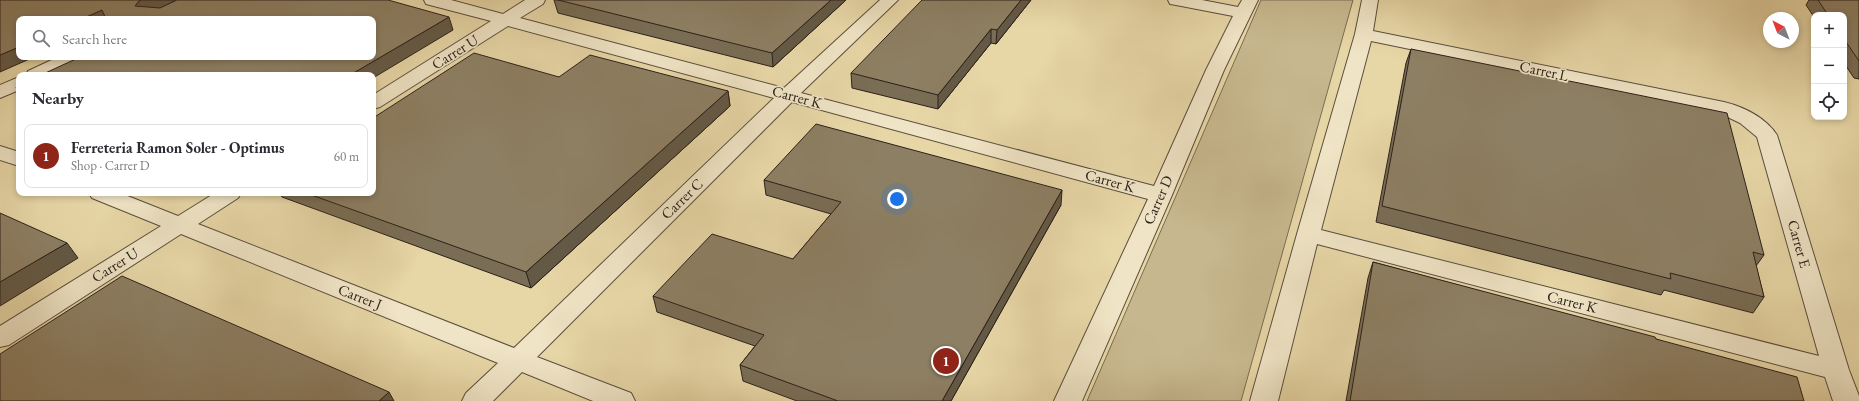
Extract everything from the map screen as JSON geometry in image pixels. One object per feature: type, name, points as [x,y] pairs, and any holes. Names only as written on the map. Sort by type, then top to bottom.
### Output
[{"type":"street","name":"Carrer K","points":[[432,0],[1161,195]]},
{"type":"street","name":"Carrer U","points":[[376,101],[537,0]]},
{"type":"street","name":"Carrer C","points":[[476,401],[788,95],[890,0]]},
{"type":"street","points":[[1176,0],[1247,7]]},
{"type":"street","points":[[1264,401],[1308,234],[1364,34],[1370,0]]},
{"type":"street","name":"Carrer D","points":[[1068,401],[1161,195],[1215,70],[1247,7]]},
{"type":"street","name":"Carrer L","points":[[1364,34],[1724,108]]},
{"type":"street","points":[[41,72],[67,60]]},
{"type":"street","points":[[0,92],[16,84]]},
{"type":"street","name":"Carrer E","points":[[1724,108],[1742,114],[1759,126],[1767,134],[1836,370],[1847,401]]},
{"type":"street","points":[[0,152],[16,159]]},
{"type":"street","name":"Carrer J","points":[[107,196],[621,401]]},
{"type":"street","name":"Carrer U","points":[[0,338],[225,196]]},
{"type":"street","name":"Carrer K","points":[[1308,234],[1836,370]]},
{"type":"shaded area","points":[[1261,0],[1353,0],[1241,401],[1087,401]]},
{"type":"building","points":[[0,0],[141,0],[135,6],[160,8],[177,0],[388,0],[449,17],[376,60],[376,16],[105,16],[102,10],[89,16],[16,16],[16,48],[0,55]]},
{"type":"building","points":[[558,0],[831,0],[772,53]]},
{"type":"building","points":[[922,0],[1021,0],[997,30],[991,29],[938,95],[851,73]]},
{"type":"building","points":[[1818,0],[1859,0],[1859,61],[1847,43],[1847,12],[1826,12]]},
{"type":"building","points":[[1411,49],[1727,113],[1764,255],[1753,252],[1764,297],[1670,273],[1671,279],[1382,206]]},
{"type":"building","points":[[474,53],[559,77],[590,55],[728,91],[526,272],[314,196],[376,196],[376,116]]},
{"type":"building","points":[[74,60],[376,60],[355,72],[48,72]]},
{"type":"building","points":[[816,124],[1062,190],[942,401],[838,401],[740,365],[764,335],[653,296],[712,234],[793,259],[841,202],[764,180]]},
{"type":"building","points":[[0,213],[67,243],[0,282]]},
{"type":"building","points":[[1373,262],[1655,337],[1656,339],[1797,377],[1804,401],[1350,401]]},
{"type":"building","points":[[122,276],[389,392],[379,401],[0,401],[0,354]]},
{"type":"place","name":"Ferreteria Ramon Soler - Optimus","points":[[946,361]]}]
